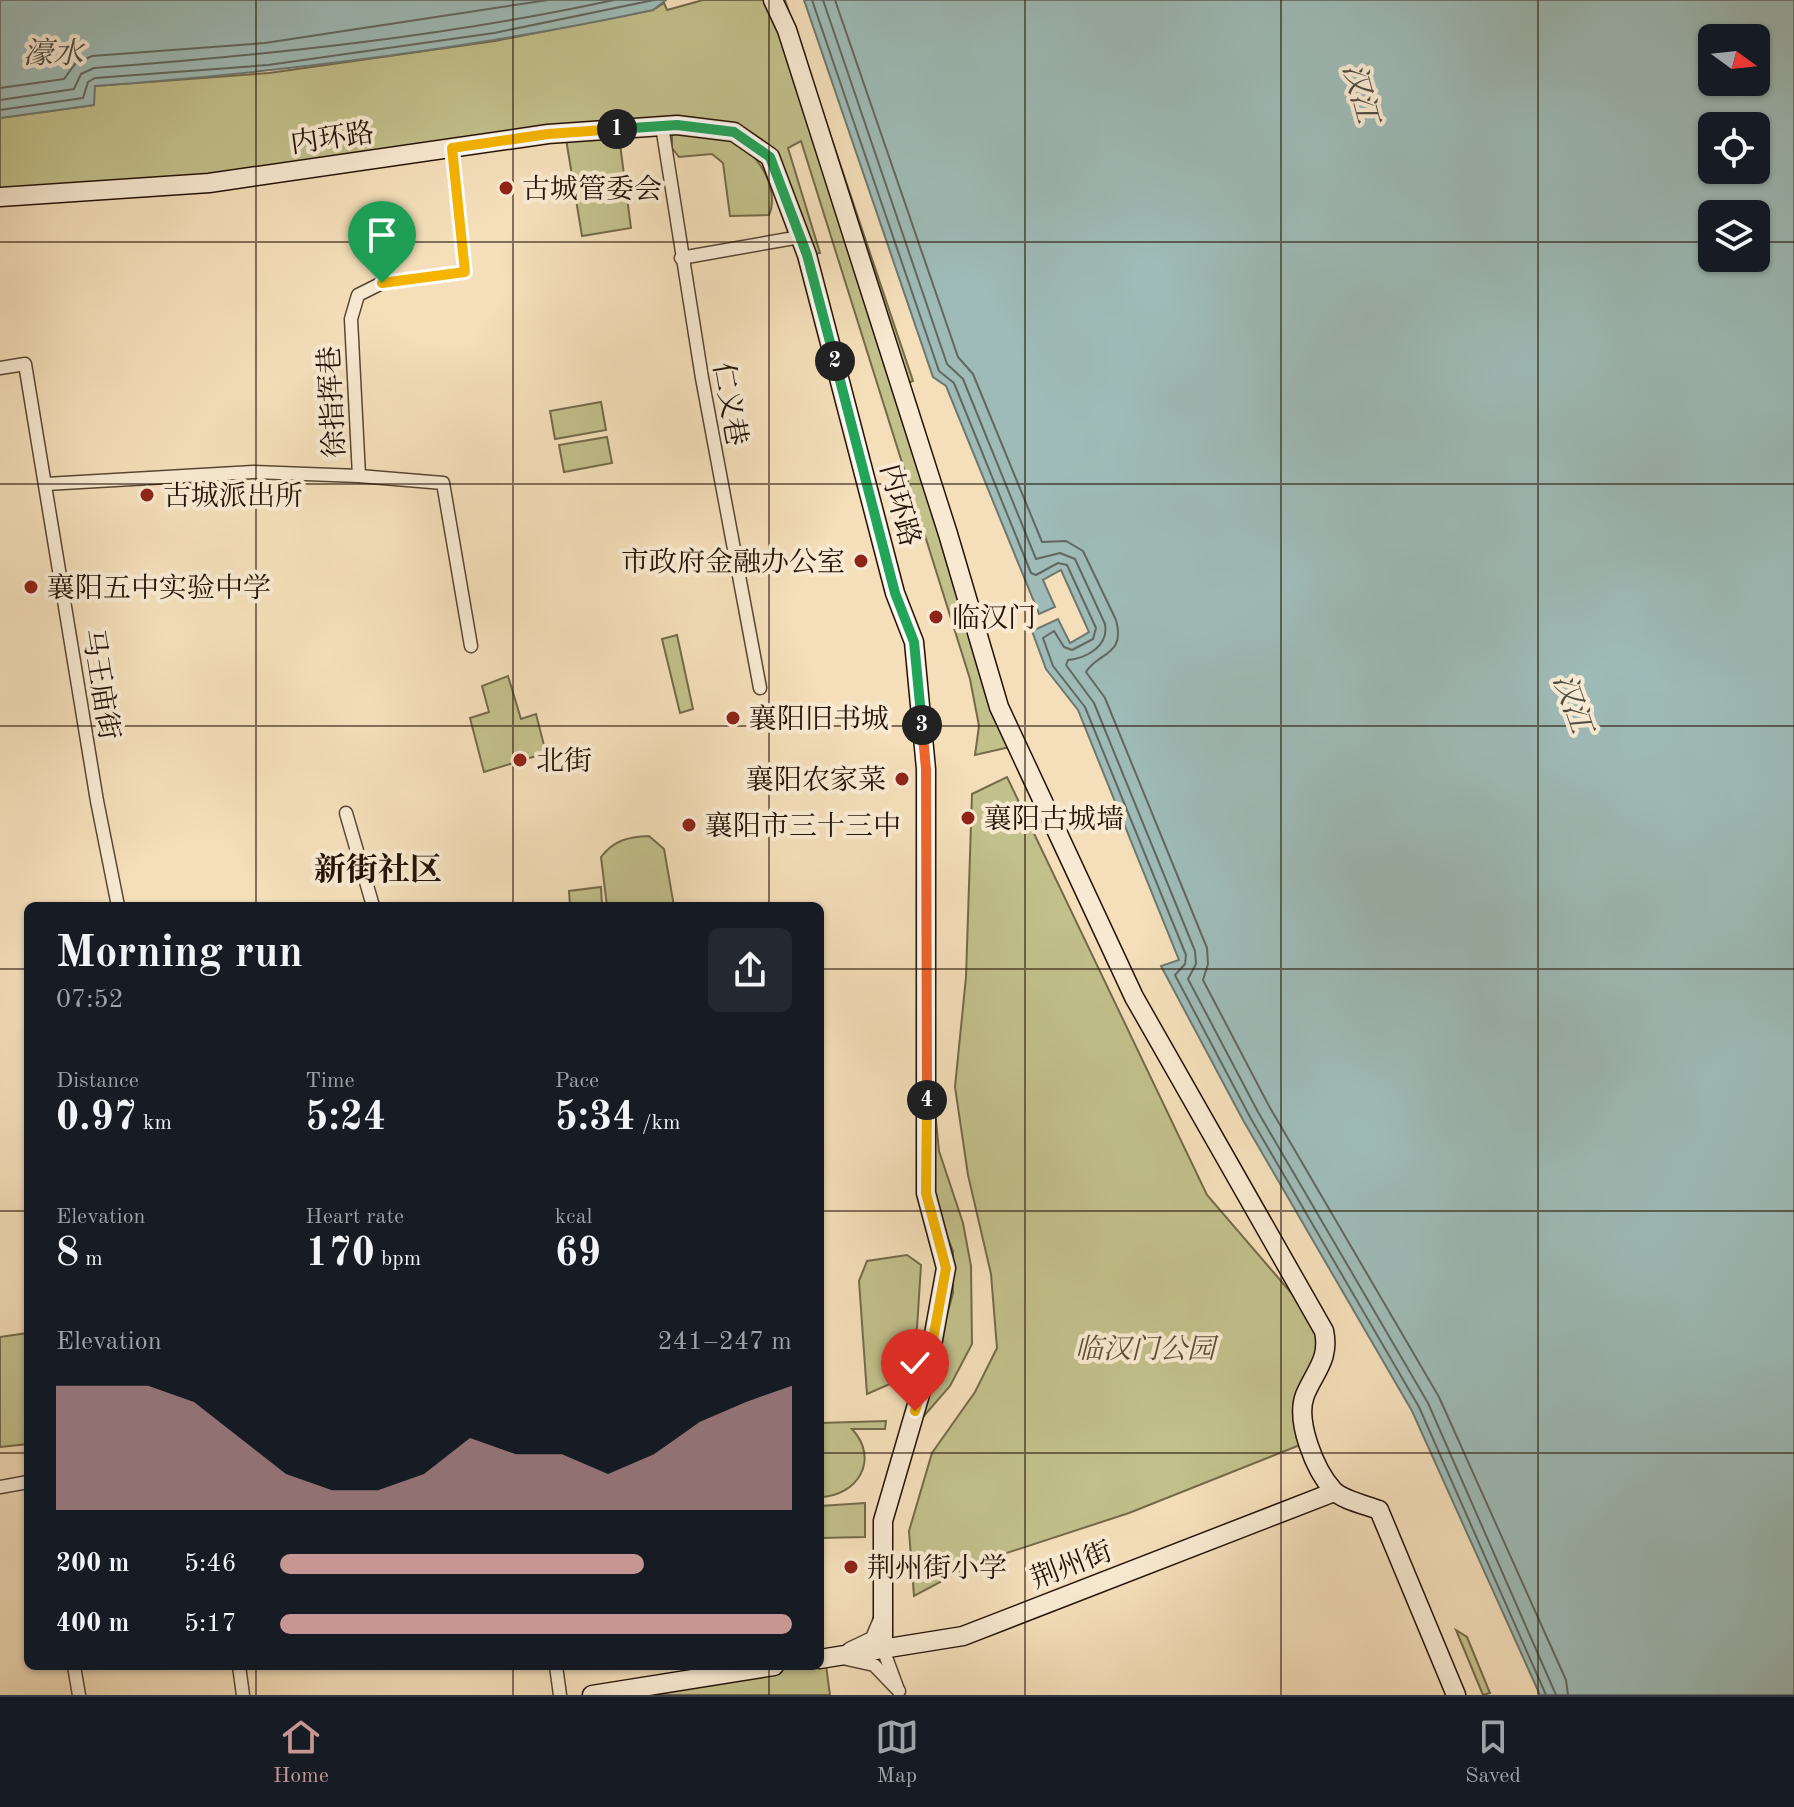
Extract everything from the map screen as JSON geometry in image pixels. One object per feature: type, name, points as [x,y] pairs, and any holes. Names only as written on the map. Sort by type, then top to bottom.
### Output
[{"type":"street","points":[[773,0],[787,30],[948,534],[999,707],[1134,997],[1324,1331],[1327,1348],[1304,1397],[1303,1409],[1317,1464],[1334,1492],[1379,1510],[1456,1695]]},
{"type":"street","name":"内环路","points":[[0,197],[209,183],[548,134],[662,126],[734,132],[770,157],[800,237],[895,593],[914,642],[926,769],[926,1193],[946,1268],[928,1367],[883,1521],[883,1649]]},
{"type":"street","name":"仁义巷","points":[[662,126],[681,258],[760,688]]},
{"type":"street","name":"徐指挥巷","points":[[46,484],[253,472],[359,476],[351,319],[358,295],[382,283],[465,272],[452,148]]},
{"type":"street","points":[[681,258],[800,237]]},
{"type":"street","name":"马王庙街","points":[[0,368],[25,364],[116,900]]},
{"type":"street","points":[[359,476],[443,483],[471,646]]},
{"type":"street","points":[[346,813],[372,902]]},
{"type":"street","points":[[0,1487],[24,1483]]},
{"type":"street","name":"荆州街","points":[[828,1658],[963,1636],[1334,1492]]},
{"type":"street","points":[[828,1658],[872,1638],[883,1613]]},
{"type":"street","points":[[883,1649],[901,1693]]},
{"type":"street","points":[[828,1658],[874,1665],[901,1693]]},
{"type":"street","points":[[75,1670],[79,1695]]},
{"type":"street","points":[[240,1670],[243,1695]]},
{"type":"street","points":[[557,1670],[560,1695]]},
{"type":"street","points":[[592,1695],[749,1670]]},
{"type":"green space","points":[[703,0],[785,0],[913,381],[901,386],[1010,747],[975,755],[979,726],[970,679],[801,141],[788,148],[820,253],[807,255],[770,157],[734,132],[618,129],[631,228],[582,236],[565,133],[209,183],[0,197],[0,118],[94,105],[94,86],[269,73],[495,41],[653,10],[664,3],[667,10]]},
{"type":"green space","points":[[672,133],[722,136],[748,150],[768,181],[772,204],[769,215],[730,216],[723,163],[712,154],[679,157],[672,148]]},
{"type":"green space","points":[[601,402],[606,430],[555,439],[550,411]]},
{"type":"green space","points":[[607,437],[612,463],[564,472],[559,445]]},
{"type":"green space","points":[[677,635],[693,709],[680,713],[662,639]]},
{"type":"green space","points":[[508,676],[521,719],[536,714],[546,753],[484,772],[470,718],[489,712],[482,686]]},
{"type":"green space","name":"临汉门公园","points":[[1007,777],[1207,1195],[1324,1331],[1304,1397],[1310,1441],[1129,1513],[976,1563],[914,1596],[909,1531],[932,1453],[975,1392],[997,1348],[991,1274],[968,1175],[955,1087],[966,977],[972,794]]},
{"type":"green space","points":[[649,836],[664,849],[673,902],[607,902],[601,857],[622,840]]},
{"type":"green space","points":[[601,887],[602,902],[570,902],[569,891]]},
{"type":"green space","points":[[935,1110],[939,1151],[963,1223],[971,1266],[972,1344],[950,1386],[916,1425],[953,1293],[953,1251],[934,1205]]},
{"type":"green space","points":[[907,1255],[921,1265],[917,1328],[890,1384],[867,1394],[859,1281],[867,1261]]},
{"type":"green space","points":[[24,1334],[24,1444],[0,1447],[0,1337]]},
{"type":"green space","points":[[886,1421],[885,1429],[852,1429],[864,1452],[861,1474],[845,1490],[824,1496],[824,1423]]},
{"type":"green space","points":[[865,1503],[865,1537],[824,1538],[824,1506]]},
{"type":"green space","points":[[1456,1630],[1467,1637],[1490,1693],[1483,1695]]},
{"type":"green space","points":[[824,1660],[830,1695],[641,1695],[756,1670],[824,1670]]},
{"type":"water","name":"濠水","points":[[0,0],[666,0],[653,10],[445,48],[236,74],[95,86],[94,105],[0,118]]},
{"type":"water","name":"汉江","points":[[804,0],[1794,0],[1794,1695],[1540,1695],[1412,1411],[1243,1120],[1161,966],[1179,960],[1078,710],[1046,669],[1032,631],[1058,619],[1070,643],[1089,632],[1061,570],[1043,580],[1055,607],[1039,614],[946,386],[933,377]]},
{"type":"place","name":"古城管委会","points":[[506,188]]},
{"type":"place","name":"古城派出所","points":[[147,495]]},
{"type":"place","name":"市政府金融办公室","points":[[861,561]]},
{"type":"place","name":"襄阳五中实验中学","points":[[31,587]]},
{"type":"place","name":"临汉门","points":[[936,617]]},
{"type":"place","name":"襄阳旧书城","points":[[733,718]]},
{"type":"place","name":"北街","points":[[520,760]]},
{"type":"place","name":"襄阳农家菜","points":[[902,779]]},
{"type":"place","name":"襄阳古城墙","points":[[968,818]]},
{"type":"place","name":"襄阳市三十三中","points":[[689,825]]},
{"type":"place","name":"荆州街小学","points":[[851,1567]]},
{"type":"district","name":"新街社区","points":[[378,869]]},
{"type":"route","points":[[382,283],[465,272],[452,148],[548,134],[677,125],[734,132],[770,157],[807,255],[895,593],[914,642],[926,769],[926,1193],[946,1268],[928,1367],[915,1411]]}]
